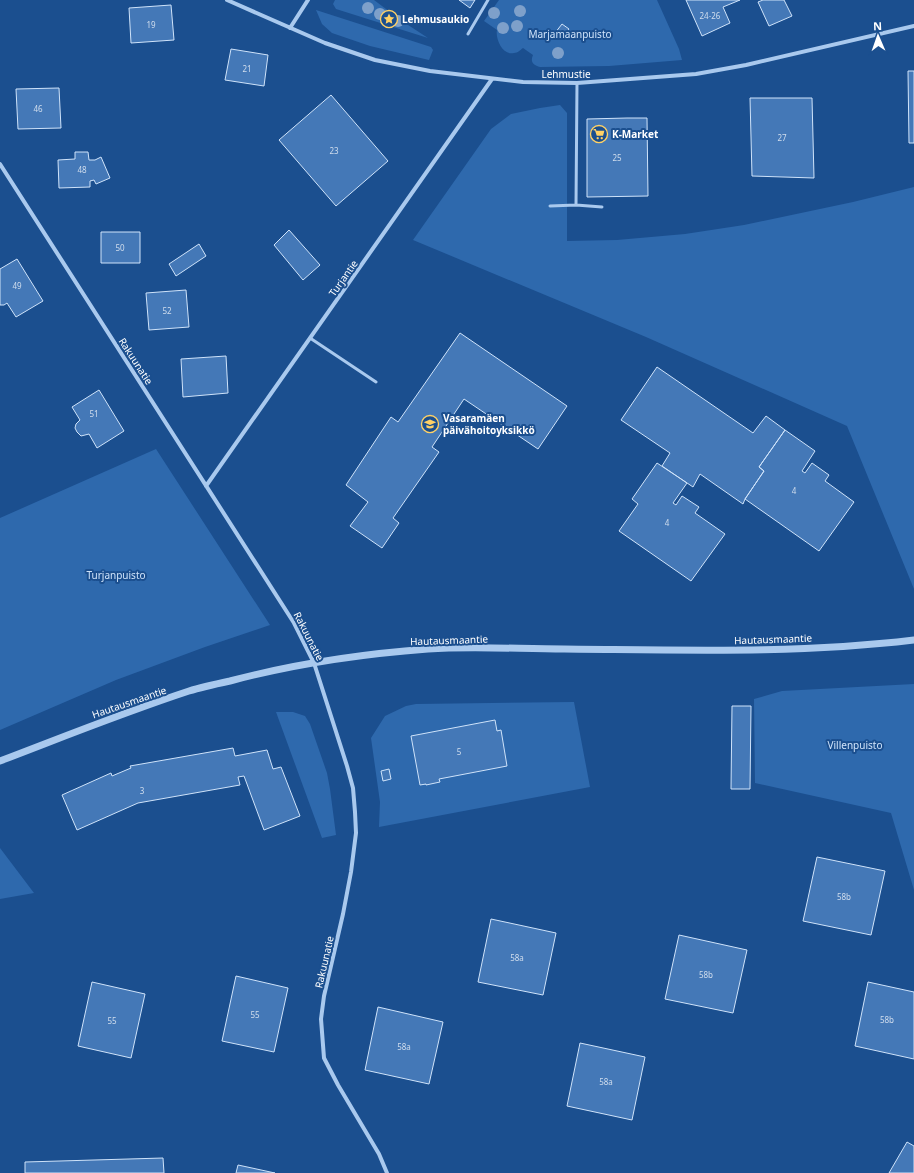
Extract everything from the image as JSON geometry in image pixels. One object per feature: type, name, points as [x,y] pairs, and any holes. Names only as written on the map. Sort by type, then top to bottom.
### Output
[{"type":"street","name":"Lehmustie","points":[[227,0],[325,43],[375,60],[430,71],[523,82],[577,83],[696,74],[746,65],[914,26]]},
{"type":"street","points":[[290,28],[308,0]]},
{"type":"street","name":"Turjantie","points":[[206,486],[492,79]]},
{"type":"street","name":"Rakuunatie","points":[[0,164],[294,623],[314,663],[353,788],[356,833],[351,872],[343,914],[320,1019],[324,1058],[338,1085],[379,1154],[387,1173]]},
{"type":"street","name":"Hautausmaantie","points":[[0,761],[104,721],[191,691],[264,672],[391,652],[430,649],[478,648],[758,650],[847,646],[914,640]]},
{"type":"lane","points":[[468,34],[488,0]]},
{"type":"lane","points":[[576,205],[577,83]]},
{"type":"lane","points":[[550,206],[576,205],[602,207]]},
{"type":"lane","points":[[310,338],[376,382]]},
{"type":"green space","points":[[335,0],[374,0],[428,38],[336,9],[333,4]]},
{"type":"green space","name":"Marjamaanpuisto","points":[[499,0],[657,0],[679,49],[682,60],[609,66],[540,67],[533,63],[533,55],[523,48],[514,53],[506,52],[497,38],[497,30],[484,21]]},
{"type":"green space","points":[[316,10],[431,47],[433,50],[429,60],[370,46],[332,33],[322,24]]},
{"type":"green space","points":[[560,105],[567,113],[567,241],[617,240],[685,234],[744,225],[853,202],[914,187],[914,589],[847,426],[646,337],[413,240],[491,129],[511,114]]},
{"type":"green space","name":"Turjanpuisto","points":[[156,449],[270,625],[116,680],[0,730],[0,518]]},
{"type":"green space","name":"Villenpuisto","points":[[914,684],[914,890],[891,813],[755,783],[754,699],[782,691]]},
{"type":"green space","points":[[574,702],[590,787],[379,827],[380,802],[371,738],[385,716],[406,706],[416,704]]},
{"type":"green space","points":[[276,712],[293,712],[305,716],[310,724],[327,773],[336,835],[322,838]]},
{"type":"green space","points":[[0,848],[34,893],[0,899]]},
{"type":"building","points":[[459,0],[475,0],[470,8]]},
{"type":"building","points":[[686,0],[740,0],[723,7],[730,23],[702,36]]},
{"type":"building","points":[[763,0],[784,0],[792,16],[769,26],[758,2]]},
{"type":"building","points":[[171,5],[174,40],[131,43],[129,8]]},
{"type":"building","points":[[562,24],[569,29],[562,38],[555,33]]},
{"type":"building","points":[[231,49],[268,55],[264,86],[225,80]]},
{"type":"building","points":[[908,71],[914,71],[914,143],[909,143]]},
{"type":"building","points":[[59,88],[61,128],[18,129],[16,89]]},
{"type":"building","points":[[331,95],[388,161],[336,206],[279,140]]},
{"type":"building","points":[[750,98],[812,98],[814,178],[752,176]]},
{"type":"building","points":[[647,118],[648,196],[587,197],[587,119]]},
{"type":"building","points":[[75,152],[88,152],[89,160],[95,160],[101,157],[110,178],[96,184],[94,180],[90,181],[90,187],[59,188],[58,160],[75,159]]},
{"type":"building","points":[[289,230],[320,265],[303,280],[274,245]]},
{"type":"building","points":[[101,232],[140,232],[140,263],[101,263]]},
{"type":"building","points":[[199,244],[206,256],[176,276],[169,264]]},
{"type":"building","points":[[17,259],[43,301],[16,317],[7,303],[0,305],[0,269]]},
{"type":"building","points":[[186,290],[189,327],[149,330],[146,293]]},
{"type":"building","points":[[460,333],[567,406],[538,449],[464,399],[432,447],[439,452],[393,518],[399,523],[382,548],[350,526],[368,502],[346,485],[391,417],[398,422]]},
{"type":"building","points":[[226,356],[228,393],[183,397],[181,359]]},
{"type":"building","points":[[657,367],[753,433],[766,416],[785,430],[759,467],[764,471],[743,504],[700,474],[693,487],[662,466],[670,453],[621,420]]},
{"type":"building","points":[[99,390],[124,431],[97,448],[89,434],[81,436],[77,432],[75,428],[76,424],[80,420],[72,407]]},
{"type":"building","points":[[785,430],[815,451],[802,471],[805,473],[812,463],[829,475],[825,481],[854,502],[819,551],[745,499],[764,471],[759,467]]},
{"type":"building","points":[[657,463],[687,483],[673,503],[676,505],[682,496],[699,507],[695,513],[725,534],[691,581],[619,531],[638,504],[632,499]]},
{"type":"building","points":[[732,706],[751,706],[750,789],[731,789]]},
{"type":"building","points":[[495,720],[497,731],[501,730],[507,766],[439,779],[440,782],[420,785],[411,736]]},
{"type":"building","points":[[233,748],[235,756],[267,750],[273,769],[281,767],[300,816],[264,830],[244,776],[238,777],[240,785],[138,803],[77,830],[62,795],[111,773],[112,776],[131,768],[130,766]]},
{"type":"building","points":[[389,769],[391,779],[383,781],[381,771]]},
{"type":"building","points":[[817,857],[885,871],[871,935],[803,921]]},
{"type":"building","points":[[491,919],[556,933],[543,995],[478,982]]},
{"type":"building","points":[[679,935],[747,950],[733,1013],[665,999]]},
{"type":"building","points":[[236,976],[288,988],[274,1052],[222,1041]]},
{"type":"building","points":[[92,982],[145,994],[131,1058],[78,1046]]},
{"type":"building","points":[[868,982],[914,992],[914,1059],[855,1046]]},
{"type":"building","points":[[378,1007],[443,1022],[429,1084],[365,1070]]},
{"type":"building","points":[[580,1043],[645,1057],[632,1120],[567,1106]]},
{"type":"building","points":[[907,1142],[914,1146],[914,1173],[889,1173]]},
{"type":"building","points":[[163,1158],[164,1173],[25,1173],[25,1162]]},
{"type":"building","points":[[238,1165],[275,1173],[236,1173]]},
{"type":"place","name":"Lehmusaukio","points":[[389,19]]},
{"type":"place","name":"K-Market","points":[[599,134]]},
{"type":"place","name":"Vasaramäen päivähoitoyksikkö","points":[[430,424]]}]
